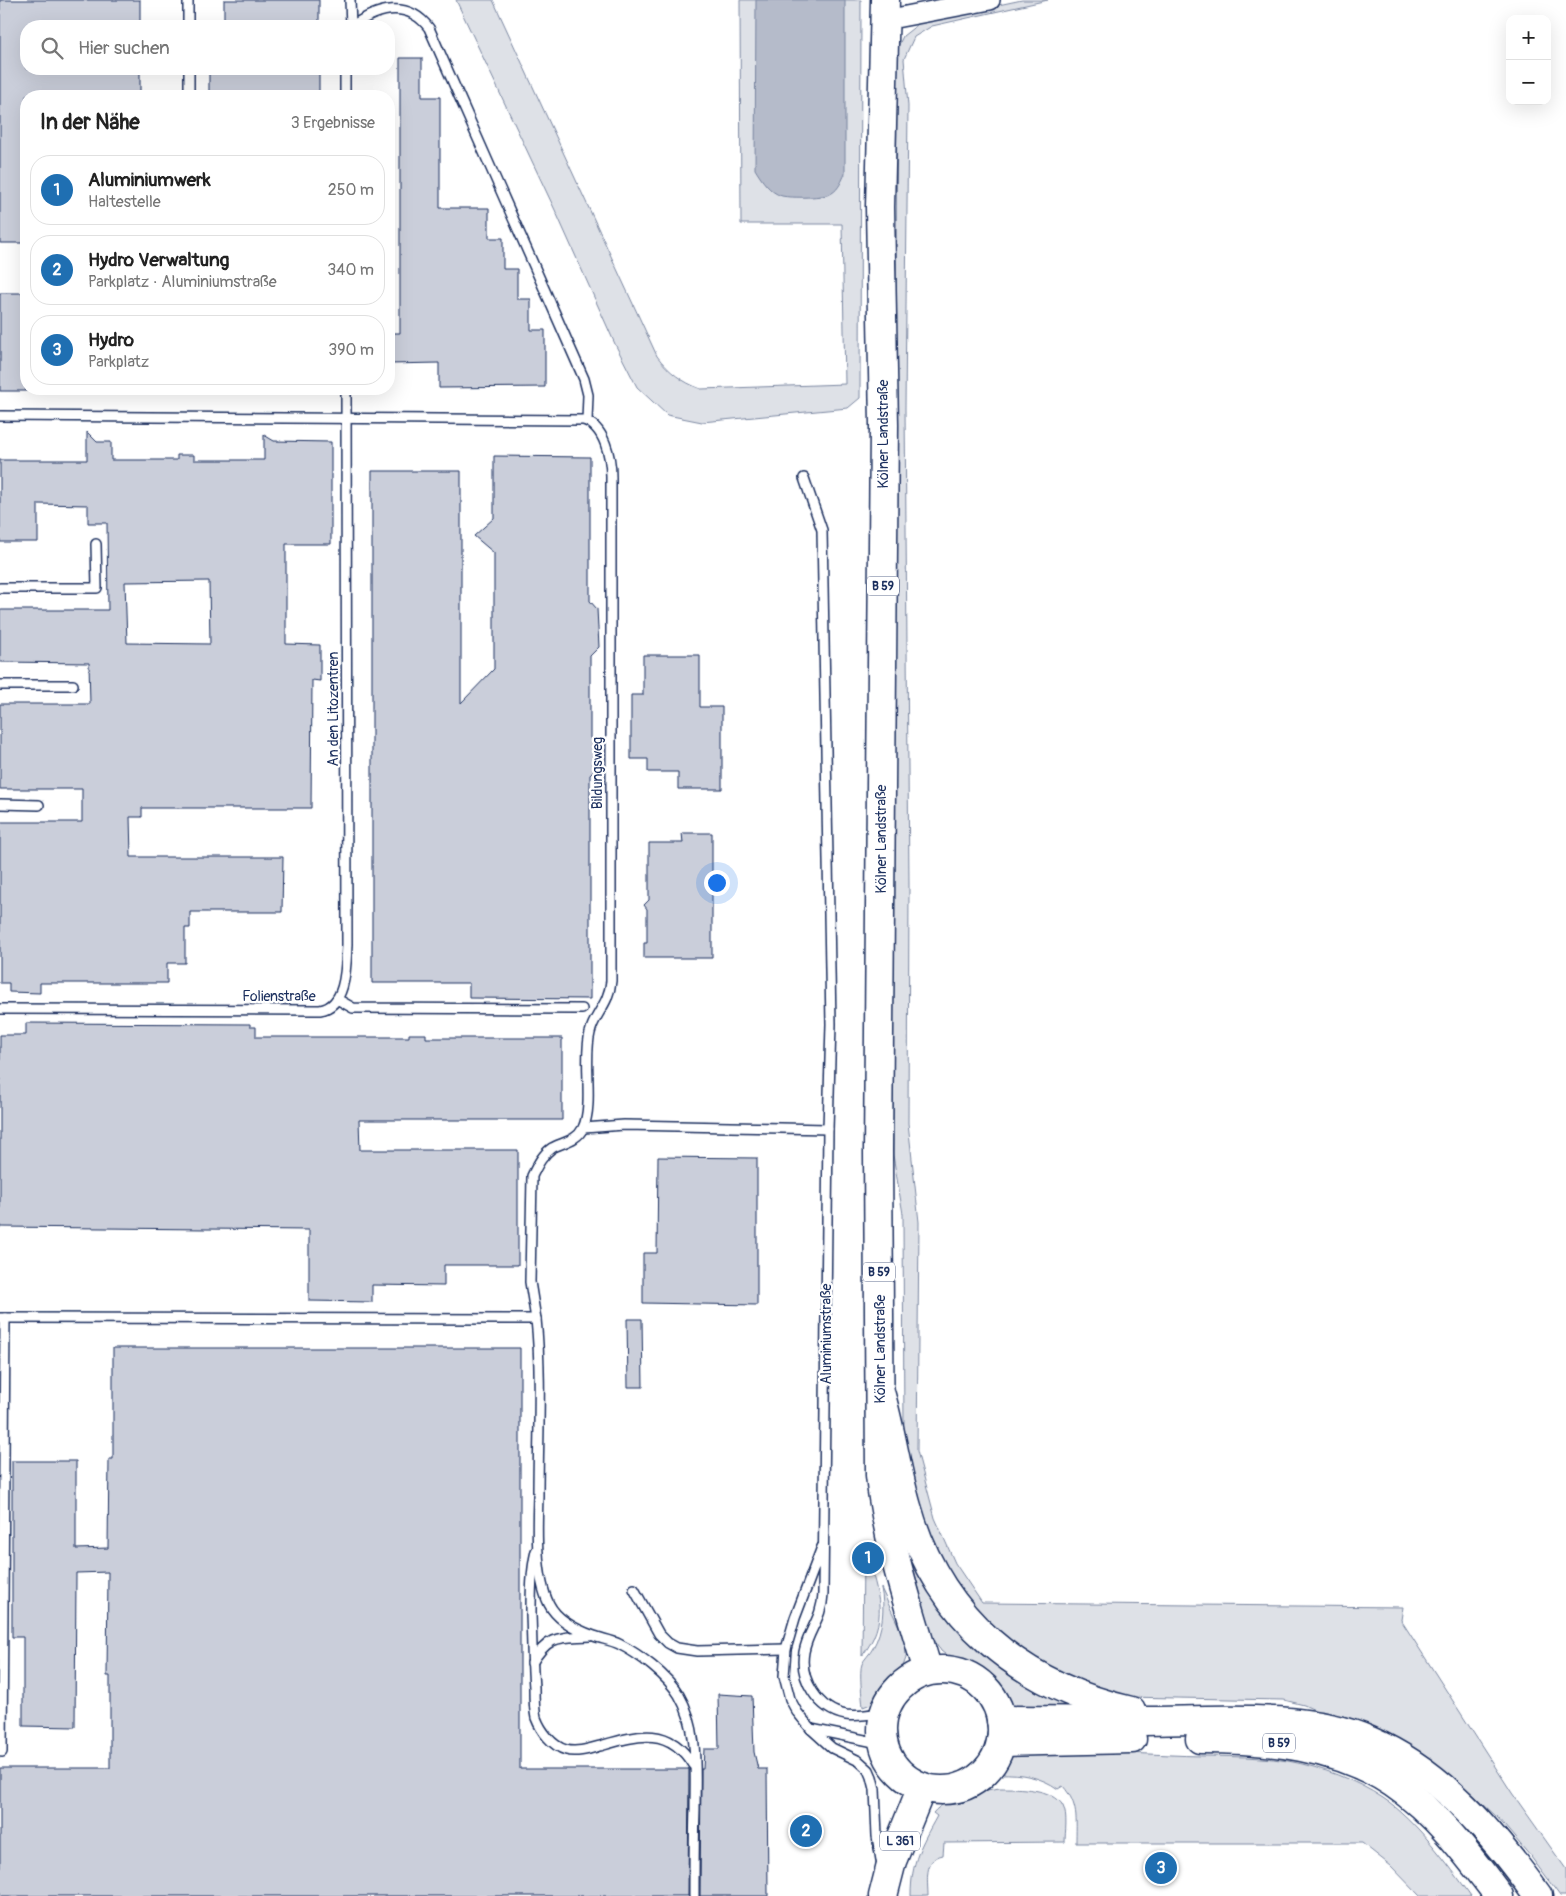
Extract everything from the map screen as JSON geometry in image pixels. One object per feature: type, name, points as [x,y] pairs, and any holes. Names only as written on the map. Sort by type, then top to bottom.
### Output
[{"type":"main road","name":"Kölner Landstraße","points":[[885,10],[880,207],[884,443],[878,1142],[880,1475],[885,1514],[928,1671]]},
{"type":"main road","points":[[880,1392],[890,1428],[906,1505],[919,1544],[940,1582],[965,1616],[1011,1659],[1062,1689],[1100,1703],[1181,1720]]},
{"type":"main road","points":[[928,1671],[957,1672],[975,1680],[990,1693],[999,1710],[1001,1730],[992,1763],[976,1780],[959,1788],[950,1790],[931,1789],[905,1777],[892,1762],[884,1744],[882,1728],[884,1712],[891,1698],[901,1686],[914,1677],[928,1671]]},
{"type":"main road","points":[[1001,1730],[1181,1720],[1268,1721],[1314,1725],[1352,1734],[1371,1741],[1413,1764],[1436,1781],[1493,1837],[1538,1896]]},
{"type":"main road","name":"B 59","points":[[1001,1730],[1217,1739],[1284,1744],[1324,1752],[1355,1763],[1380,1775],[1406,1793],[1448,1833],[1499,1896]]},
{"type":"main road","name":"L 361","points":[[884,1890],[895,1854],[922,1786]]},
{"type":"street","points":[[885,10],[990,0]]},
{"type":"lane","points":[[188,0],[188,20]]},
{"type":"lane","points":[[350,0],[352,20]]},
{"type":"lane","points":[[0,416],[587,421],[588,395],[584,379],[429,28],[420,17],[412,12],[395,9],[369,16],[362,20]]},
{"type":"lane","points":[[188,75],[189,90]]},
{"type":"lane","points":[[345,75],[345,90]]},
{"type":"lane","name":"An den Litozentren","points":[[337,999],[344,976],[347,944],[346,395]]},
{"type":"lane","name":"Bildungsweg","points":[[584,1128],[587,1110],[589,1034],[608,997],[611,981],[611,472],[606,447],[596,429],[587,421]]},
{"type":"lane","name":"Aluminiumstraße","points":[[804,478],[822,530],[830,1024],[825,1540],[822,1607],[804,1652],[803,1668],[814,1695],[834,1711],[854,1716],[884,1712]]},
{"type":"lane","points":[[0,588],[96,588],[96,544]]},
{"type":"lane","points":[[0,684],[73,685]]},
{"type":"lane","points":[[0,804],[39,805]]},
{"type":"lane","points":[[337,999],[352,1008],[582,1009]]},
{"type":"lane","name":"Folienstraße","points":[[0,1009],[316,1010],[330,1007],[337,999]]},
{"type":"lane","points":[[694,1896],[695,1768],[692,1730],[679,1694],[658,1672],[633,1651],[616,1643],[593,1636],[570,1625],[555,1614],[548,1602],[543,1586],[537,1546],[539,1353],[530,1282],[532,1176],[538,1162],[552,1148],[574,1139],[584,1128],[624,1126],[828,1129]]},
{"type":"lane","points":[[2,1752],[2,1318],[536,1319]]},
{"type":"lane","name":"Aluminiumstraße","points":[[825,1540],[795,1618],[786,1649],[784,1676],[790,1699],[797,1712],[811,1729],[832,1748],[859,1761],[869,1770],[875,1789],[877,1836],[884,1890]]},
{"type":"lane","points":[[537,1546],[532,1568],[532,1663],[536,1717],[544,1733],[553,1743],[566,1750],[584,1750],[631,1737],[658,1736],[673,1742],[686,1753],[695,1768]]},
{"type":"lane","points":[[634,1589],[659,1634],[676,1648],[697,1651],[786,1649]]},
{"type":"lane","points":[[532,1663],[540,1649],[548,1642],[560,1638],[593,1636]]},
{"type":"lane","points":[[811,1729],[884,1744]]},
{"type":"shaded area","points":[[456,0],[493,0],[657,356],[676,376],[701,389],[845,384],[842,224],[741,224],[740,0],[861,0],[860,398],[848,408],[702,422],[667,415],[637,387],[615,344],[555,210]]},
{"type":"shaded area","points":[[1022,0],[1048,0],[932,26],[914,37],[904,59],[908,106],[905,408],[909,885],[908,1123],[919,1222],[917,1451],[935,1518],[955,1563],[982,1603],[1403,1607],[1401,1620],[1512,1793],[1566,1869],[1566,1896],[1560,1896],[1531,1857],[1498,1818],[1469,1791],[1437,1768],[1304,1705],[1284,1700],[1123,1697],[1084,1687],[1016,1649],[956,1589],[927,1537],[904,1435],[903,1214],[893,1155],[897,49],[903,36],[922,21]]},
{"type":"shaded area","points":[[906,1541],[948,1607],[1110,1712],[1019,1710],[1008,1701],[997,1684],[981,1669],[954,1661],[941,1651],[932,1636]]},
{"type":"shaded area","points":[[863,1555],[867,1555],[875,1582],[878,1595],[879,1619],[871,1643],[862,1656]]},
{"type":"shaded area","points":[[881,1588],[905,1640],[906,1658],[901,1672],[876,1702],[863,1707],[861,1667],[872,1650],[881,1626],[883,1603]]},
{"type":"shaded area","points":[[1024,1749],[1230,1756],[1288,1761],[1313,1767],[1361,1785],[1395,1807],[1431,1843],[1471,1896],[1420,1896],[1391,1866],[1362,1843],[1076,1843],[1076,1813],[1072,1800],[1063,1786],[1058,1789],[1045,1781],[1030,1777],[1000,1774],[1011,1756]]},
{"type":"shaded area","points":[[1000,1788],[1044,1792],[1058,1800],[1063,1806],[1065,1814],[1065,1842],[944,1843],[943,1855],[937,1857],[929,1866],[927,1877],[928,1896],[911,1896],[915,1863],[937,1816],[933,1813],[946,1802],[955,1798]]},
{"type":"water","points":[[756,0],[845,0],[845,174],[837,189],[828,195],[808,197],[782,196],[770,189],[755,169]]},
{"type":"building","points":[[0,0],[140,0],[140,20],[20,20],[20,75],[140,75],[140,90],[20,90],[20,243],[0,243]]},
{"type":"building","points":[[224,0],[319,0],[319,20],[224,20]]},
{"type":"building","points":[[400,58],[422,58],[422,97],[440,97],[440,208],[489,208],[489,238],[503,238],[503,269],[517,269],[517,299],[531,299],[531,330],[545,330],[545,387],[439,388],[439,363],[395,364],[395,333],[400,333]]},
{"type":"building","points":[[209,75],[319,75],[319,90],[209,90]]},
{"type":"building","points":[[0,293],[20,293],[20,391],[0,391]]},
{"type":"building","points":[[87,432],[97,442],[111,442],[111,460],[177,460],[177,455],[194,455],[194,460],[264,460],[264,435],[274,441],[331,442],[331,544],[286,544],[286,644],[320,645],[320,681],[312,680],[311,808],[142,808],[142,817],[130,817],[131,857],[283,857],[282,912],[190,912],[190,928],[185,928],[185,963],[167,963],[167,983],[40,983],[40,993],[9,992],[9,983],[0,983],[0,822],[82,822],[82,789],[0,789],[0,704],[90,704],[89,663],[0,662],[0,610],[108,610],[107,523],[88,523],[88,505],[38,504],[38,542],[0,542],[0,460],[87,460]],"holes":[[[209,581],[210,644],[127,643],[125,582]]]},
{"type":"building","points":[[494,456],[590,457],[590,601],[597,609],[599,647],[590,656],[590,738],[598,746],[598,767],[590,775],[590,999],[469,998],[469,983],[372,983],[372,471],[461,471],[461,703],[494,669],[494,553],[474,536],[494,518]]},
{"type":"building","points":[[643,655],[700,655],[700,707],[722,707],[722,789],[678,789],[678,772],[648,772],[648,759],[631,759],[631,695],[643,695]]},
{"type":"building","points":[[682,833],[712,833],[712,958],[644,958],[644,943],[647,943],[647,909],[644,905],[649,900],[649,843],[683,843]]},
{"type":"building","points":[[26,1023],[250,1024],[250,1027],[256,1027],[256,1037],[409,1037],[409,1034],[426,1034],[426,1038],[562,1038],[562,1120],[359,1120],[360,1150],[518,1150],[518,1265],[444,1265],[444,1286],[372,1285],[372,1302],[309,1301],[309,1230],[0,1227],[0,1035],[26,1035]]},
{"type":"building","points":[[658,1157],[757,1158],[757,1305],[643,1303],[643,1253],[657,1253]]},
{"type":"building","points":[[627,1319],[642,1319],[643,1387],[628,1387]]},
{"type":"building","points":[[113,1348],[520,1348],[520,1769],[689,1769],[688,1896],[0,1896],[0,1768],[110,1768],[110,1676],[107,1676],[108,1572],[76,1573],[75,1727],[23,1726],[23,1637],[12,1637],[12,1461],[76,1461],[76,1549],[108,1548],[109,1459],[113,1459]]},
{"type":"building","points":[[718,1694],[752,1696],[754,1752],[758,1769],[767,1769],[768,1896],[700,1896],[701,1769],[703,1769],[704,1749],[719,1749]]},
{"type":"place","name":"Aluminiumwerk","points":[[868,1558]]},
{"type":"place","name":"Hydro Verwaltung","points":[[806,1831]]},
{"type":"place","name":"Hydro","points":[[1161,1868]]}]
